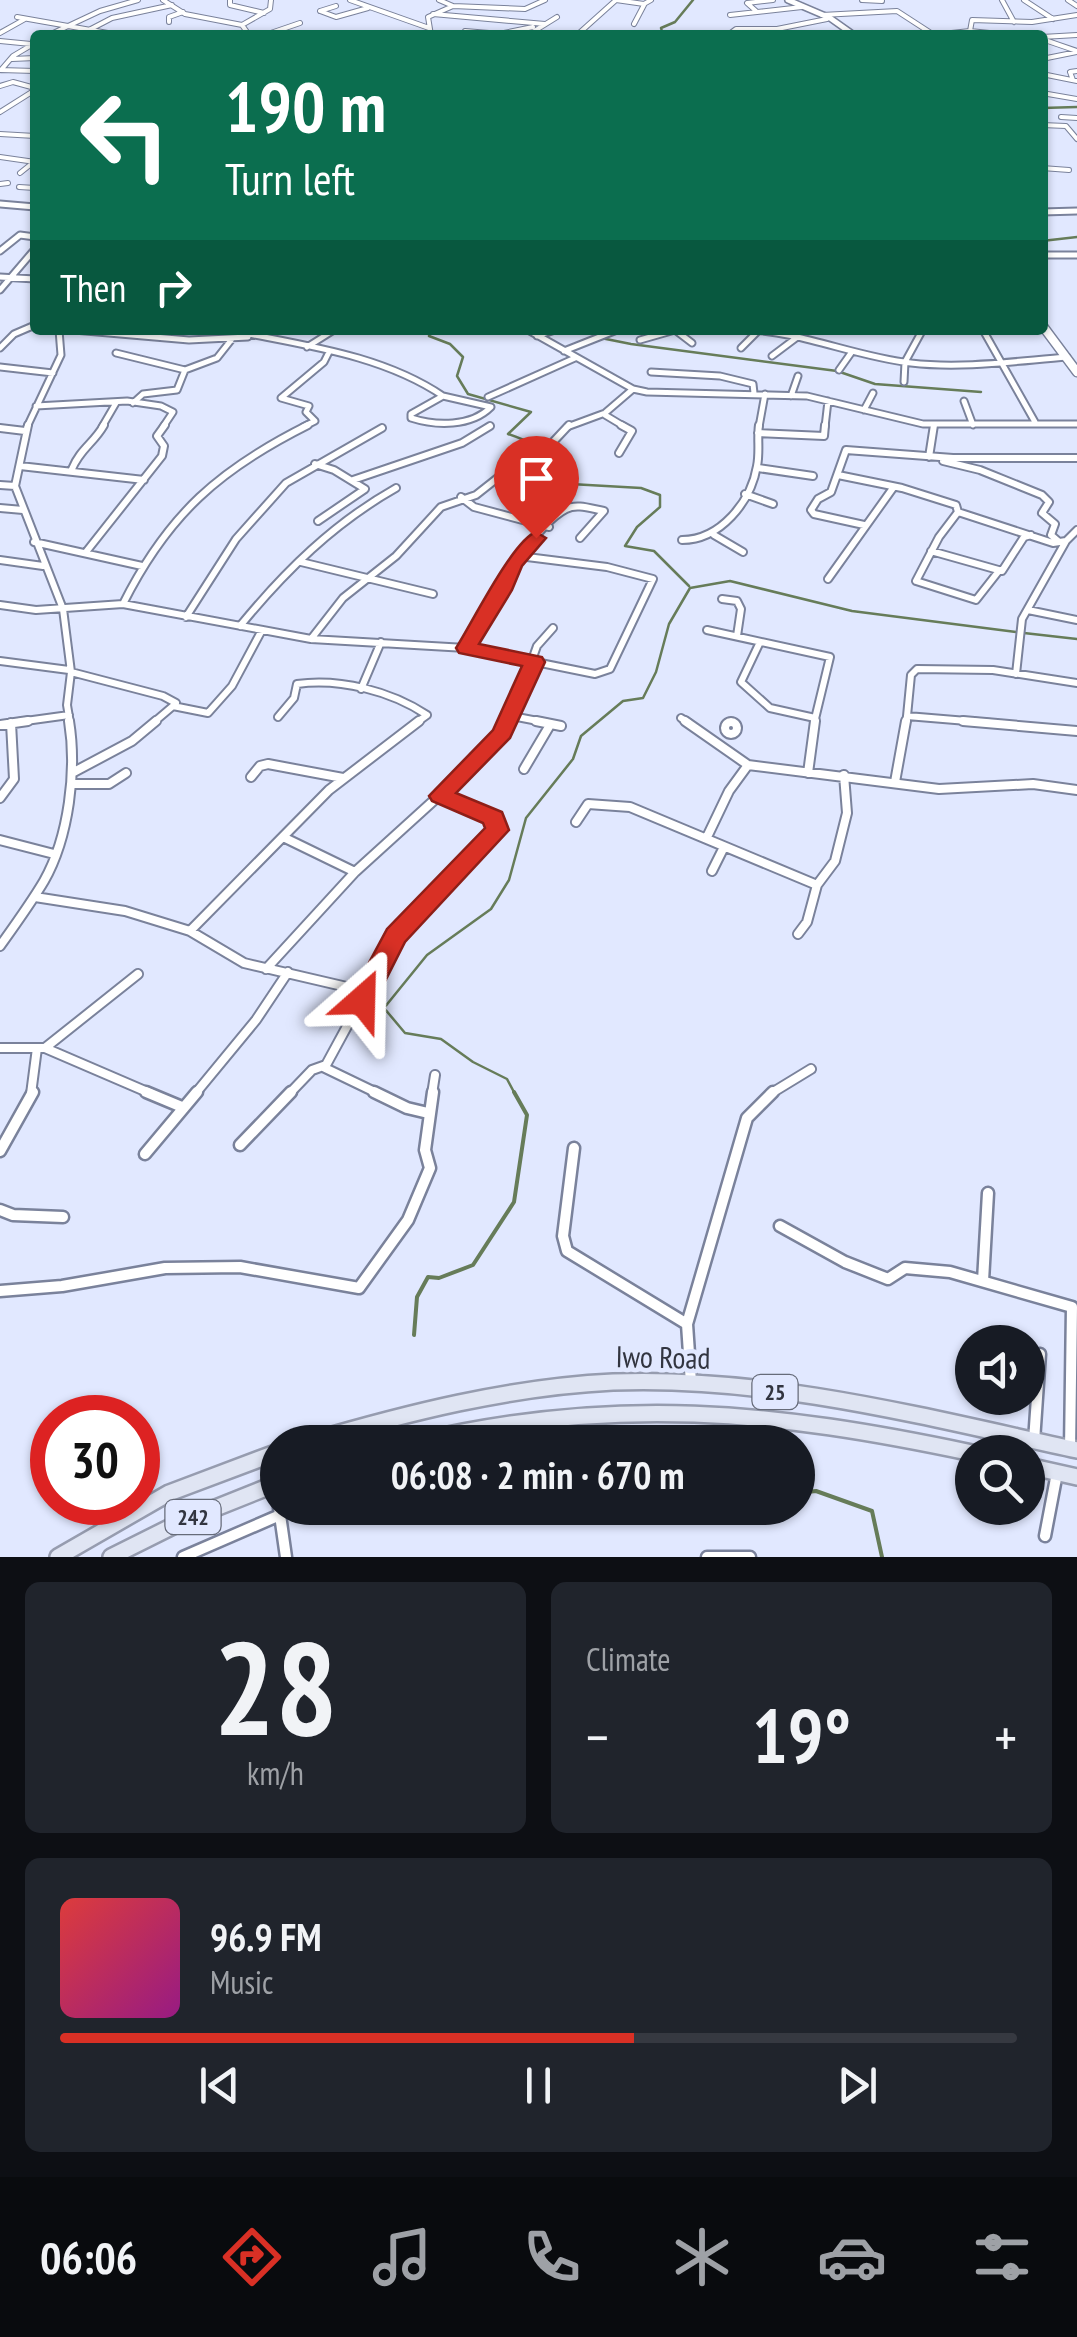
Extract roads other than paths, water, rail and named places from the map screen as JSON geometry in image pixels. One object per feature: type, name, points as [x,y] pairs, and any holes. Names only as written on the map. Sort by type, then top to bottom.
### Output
[{"type":"main road","name":"Iwo Road","points":[[376,1425],[468,1401],[555,1388],[656,1382],[837,1400],[1009,1435]]},
{"type":"main road","name":"Iwo Road","points":[[506,1425],[572,1414],[637,1411],[782,1425]]},
{"type":"main road","name":"Iwo Road","points":[[815,1428],[896,1436],[955,1449]]},
{"type":"main road","name":"Iwo Road","points":[[1045,1443],[1073,1450]]},
{"type":"main road","points":[[58,1557],[170,1493],[260,1459]]},
{"type":"main road","points":[[1045,1470],[1077,1476]]},
{"type":"main road","name":"242","points":[[110,1557],[183,1522],[260,1493]]},
{"type":"street","points":[[60,30],[96,12],[138,0]]},
{"type":"street","points":[[164,0],[182,12],[242,25],[249,30]]},
{"type":"street","points":[[230,0],[230,4],[264,12]]},
{"type":"street","points":[[242,25],[270,8],[271,0]]},
{"type":"street","points":[[350,0],[429,28]]},
{"type":"street","points":[[439,0],[451,5]]},
{"type":"street","points":[[429,28],[426,23],[432,14],[475,0]]},
{"type":"street","points":[[503,6],[520,0]]},
{"type":"street","points":[[461,2],[530,9],[545,0]]},
{"type":"street","points":[[583,30],[616,0],[644,4]]},
{"type":"street","points":[[634,24],[640,19],[644,4],[651,0]]},
{"type":"street","points":[[760,12],[747,3],[773,0]]},
{"type":"street","points":[[788,0],[830,18],[847,30]]},
{"type":"street","points":[[862,0],[882,1]]},
{"type":"street","points":[[1002,0],[1014,22]]},
{"type":"street","points":[[1024,0],[1052,19]]},
{"type":"street","points":[[1068,0],[1077,6]]},
{"type":"street","points":[[17,17],[89,30],[112,18],[172,5]]},
{"type":"street","points":[[226,6],[248,6]]},
{"type":"street","points":[[336,6],[320,11],[336,17],[370,8]]},
{"type":"street","points":[[730,14],[802,7]]},
{"type":"street","points":[[822,15],[897,11],[926,30]]},
{"type":"street","points":[[96,12],[112,18]]},
{"type":"street","points":[[169,22],[169,17],[182,12]]},
{"type":"street","points":[[432,14],[543,25]]},
{"type":"street","points":[[970,30],[972,20],[1014,22],[1077,15]]},
{"type":"street","points":[[536,30],[557,16]]},
{"type":"street","points":[[625,21],[638,16]]},
{"type":"street","points":[[466,30],[478,18]]},
{"type":"street","points":[[735,30],[777,29],[830,18]]},
{"type":"street","points":[[0,33],[25,19]]},
{"type":"street","points":[[279,30],[300,22]]},
{"type":"street","points":[[32,30],[44,23]]},
{"type":"street","points":[[495,30],[497,25]]},
{"type":"street","points":[[520,30],[543,25]]},
{"type":"street","points":[[1048,37],[1077,35]]},
{"type":"street","points":[[1048,40],[1077,52]]},
{"type":"street","points":[[0,44],[30,44]]},
{"type":"street","points":[[0,70],[30,47]]},
{"type":"street","points":[[1048,58],[1077,52]]},
{"type":"street","points":[[0,55],[30,58]]},
{"type":"street","points":[[0,70],[30,70]]},
{"type":"street","points":[[1075,80],[1070,72],[1077,72]]},
{"type":"street","points":[[1048,75],[1075,80]]},
{"type":"street","points":[[0,86],[11,82],[30,91]]},
{"type":"street","points":[[0,112],[30,94]]},
{"type":"street","points":[[1048,94],[1077,100]]},
{"type":"street","points":[[0,101],[12,104]]},
{"type":"street","points":[[1061,117],[1077,118]]},
{"type":"street","points":[[1048,125],[1063,125],[1076,135]]},
{"type":"street","points":[[0,134],[30,134]]},
{"type":"street","points":[[0,157],[30,161]]},
{"type":"street","points":[[20,173],[30,165]]},
{"type":"street","points":[[1048,168],[1069,170]]},
{"type":"street","points":[[0,184],[8,184]]},
{"type":"street","points":[[19,186],[30,187]]},
{"type":"street","points":[[0,204],[30,207]]},
{"type":"street","points":[[1048,212],[1077,212]]},
{"type":"street","points":[[0,251],[20,235],[30,236]]},
{"type":"street","points":[[0,290],[30,255]]},
{"type":"street","points":[[1048,255],[1077,255]]},
{"type":"street","points":[[0,277],[30,279]]},
{"type":"street","points":[[0,348],[14,334],[30,326]]},
{"type":"street","points":[[1048,332],[1077,372]]},
{"type":"street","points":[[0,946],[36,898],[69,806],[70,671],[63,609],[15,486],[25,430],[61,354],[59,335]]},
{"type":"street","points":[[137,335],[212,341],[230,335]]},
{"type":"street","points":[[116,353],[185,370],[217,358],[234,335]]},
{"type":"street","points":[[251,335],[329,352],[428,383],[443,396],[491,407],[479,418],[442,426],[410,416],[443,396]]},
{"type":"street","points":[[307,347],[324,335]]},
{"type":"street","points":[[564,352],[605,335]]},
{"type":"street","points":[[640,340],[658,335]]},
{"type":"street","points":[[682,335],[692,343]]},
{"type":"street","points":[[741,348],[750,335]]},
{"type":"street","points":[[787,335],[851,353],[933,365],[1067,356]]},
{"type":"street","points":[[904,382],[905,362],[920,335]]},
{"type":"street","points":[[985,335],[1035,422]]},
{"type":"street","points":[[537,336],[632,389],[664,394],[807,396],[934,424],[1077,424]]},
{"type":"street","points":[[772,356],[796,338]]},
{"type":"street","points":[[123,604],[142,566],[171,524],[236,464],[315,421],[306,412],[309,406],[281,398],[324,362],[329,352]]},
{"type":"street","points":[[840,370],[851,353]]},
{"type":"street","points":[[488,397],[574,358]]},
{"type":"street","points":[[0,366],[54,373]]},
{"type":"street","points":[[133,403],[143,394],[177,390],[185,370]]},
{"type":"street","points":[[651,372],[740,378],[753,384],[754,393]]},
{"type":"street","points":[[791,396],[798,376]]},
{"type":"street","points":[[807,396],[812,386]]},
{"type":"street","points":[[554,441],[570,424],[606,415],[632,389]]},
{"type":"street","points":[[864,410],[872,393]]},
{"type":"street","points":[[682,540],[697,541],[714,535],[745,494],[758,468],[758,432],[765,394]]},
{"type":"street","points":[[758,432],[824,436],[828,401]]},
{"type":"street","points":[[964,401],[973,425]]},
{"type":"street","points":[[72,469],[80,449],[95,440],[116,403]]},
{"type":"street","points":[[36,406],[133,403],[164,405],[173,412],[157,436],[164,446],[162,456],[86,552]]},
{"type":"street","points":[[606,415],[632,430],[619,453]]},
{"type":"street","points":[[929,458],[934,424]]},
{"type":"street","points":[[353,480],[462,442],[490,426]]},
{"type":"street","points":[[0,428],[25,430]]},
{"type":"street","points":[[186,617],[236,539],[286,482],[382,428]]},
{"type":"street","points":[[864,524],[812,512],[818,499],[831,492],[846,450],[929,458],[1077,458]]},
{"type":"street","points":[[929,458],[980,470],[1042,495],[1049,502],[1042,513],[1055,524],[1051,535],[1062,541]]},
{"type":"street","points":[[315,464],[353,480],[364,492],[318,521]]},
{"type":"street","points":[[20,466],[144,480]]},
{"type":"street","points":[[758,468],[812,476]]},
{"type":"street","points":[[310,639],[343,598],[396,556],[441,507],[476,495],[509,470]]},
{"type":"street","points":[[838,475],[956,506],[958,512]]},
{"type":"street","points":[[0,485],[15,486]]},
{"type":"street","points":[[240,626],[301,562],[373,500],[396,488]]},
{"type":"street","points":[[828,580],[893,488]]},
{"type":"street","points":[[745,494],[773,504]]},
{"type":"street","points":[[461,497],[474,508],[549,527]]},
{"type":"street","points":[[466,648],[520,556],[570,506],[604,511],[580,538]]},
{"type":"street","points":[[0,508],[24,510]]},
{"type":"street","points":[[958,512],[1062,541]]},
{"type":"street","points":[[958,512],[931,551],[917,582],[976,600],[998,572],[1004,570],[1024,537],[1031,535]]},
{"type":"street","points":[[1016,674],[1021,626],[1062,541],[1077,530]]},
{"type":"street","points":[[714,535],[743,552]]},
{"type":"street","points":[[34,542],[142,566]]},
{"type":"street","points":[[931,551],[998,572]]},
{"type":"street","points":[[0,605],[63,609],[123,604],[310,639],[466,648],[595,674],[610,669],[652,578],[520,556]]},
{"type":"street","points":[[0,560],[43,566]]},
{"type":"street","points":[[301,562],[433,594]]},
{"type":"street","points":[[722,599],[737,602],[740,607],[737,636]]},
{"type":"street","points":[[1028,610],[1077,620]]},
{"type":"street","points":[[535,662],[532,660],[537,646],[554,628]]},
{"type":"street","points":[[173,706],[195,712],[212,711],[232,686],[262,630]]},
{"type":"street","points":[[707,630],[830,656],[815,718],[808,773]]},
{"type":"street","points":[[361,689],[381,642]]},
{"type":"street","points":[[760,642],[742,682],[770,708],[815,718]]},
{"type":"street","points":[[0,661],[70,671],[176,703],[132,741],[72,773]]},
{"type":"street","points":[[266,969],[355,872],[484,754],[512,716],[535,662]]},
{"type":"street","points":[[895,782],[908,716],[911,675],[917,669],[1016,674],[1077,684]]},
{"type":"street","points":[[190,931],[343,778],[427,715],[361,689],[325,682],[298,684],[294,698],[278,717]]},
{"type":"street","points":[[0,725],[68,715]]},
{"type":"street","points":[[512,716],[561,726]]},
{"type":"street","points":[[908,716],[1077,731]]},
{"type":"street","points":[[681,718],[748,765],[940,789],[1033,784],[1077,790]]},
{"type":"street","points":[[0,798],[14,779],[11,723]]},
{"type":"street","points":[[524,769],[550,725]]},
{"type":"street","points":[[723,746],[730,732]]},
{"type":"street","points":[[251,777],[260,766],[268,764],[343,778]]},
{"type":"street","points":[[706,837],[729,791],[748,765]]},
{"type":"street","points":[[71,784],[109,784],[126,773]]},
{"type":"street","points":[[798,934],[807,922],[818,885],[835,861],[847,812],[844,776]]},
{"type":"street","points":[[240,1144],[312,1070],[322,1067],[345,1036],[363,1002],[364,991],[396,936],[497,830],[494,818],[440,796]]},
{"type":"street","points":[[576,822],[588,804],[630,807],[818,885]]},
{"type":"street","points":[[283,837],[355,872]]},
{"type":"street","points":[[0,840],[54,854]]},
{"type":"street","points":[[712,871],[724,847]]},
{"type":"street","points":[[36,898],[125,911],[190,931],[224,954],[266,969],[364,991]]},
{"type":"street","points":[[145,1154],[256,1020],[288,972]]},
{"type":"street","points":[[0,1151],[33,1091],[41,1048],[138,974]]},
{"type":"street","points":[[0,1048],[41,1048],[182,1108]]},
{"type":"street","points":[[322,1067],[408,1108],[428,1113]]},
{"type":"street","points":[[691,1384],[686,1324],[717,1231],[747,1118],[771,1094],[811,1069]]},
{"type":"street","points":[[0,1291],[62,1286],[165,1268],[240,1267],[360,1288],[408,1220],[430,1168],[425,1150],[435,1075]]},
{"type":"street","points":[[574,1148],[563,1236],[566,1251],[686,1324]]},
{"type":"street","points":[[983,1281],[988,1193]]},
{"type":"street","points":[[0,1210],[63,1217]]},
{"type":"street","points":[[780,1226],[845,1262],[888,1278],[905,1268],[921,1268],[1072,1307],[1073,1450]]},
{"type":"street","points":[[1046,1536],[1057,1473]]},
{"type":"street","points":[[182,1557],[260,1520]]},
{"type":"street","points":[[282,1525],[286,1557]]},
{"type":"street","points":[[708,1557],[750,1557]]},
{"type":"waterway","points":[[662,30],[675,22],[693,0]]},
{"type":"waterway","points":[[1048,108],[1077,107]]},
{"type":"waterway","points":[[1048,240],[1077,237]]},
{"type":"waterway","points":[[429,335],[450,344],[463,357],[457,376],[468,394],[531,412],[508,434],[532,444],[551,461],[548,474],[553,483],[641,488],[660,495],[660,507],[637,527],[625,546],[654,551],[689,586]]},
{"type":"waterway","points":[[597,335],[631,344],[837,371],[875,384],[981,392]]},
{"type":"waterway","points":[[515,1094],[507,1079],[473,1062],[441,1039],[405,1033],[384,1008],[427,955],[491,909],[509,880],[526,818],[573,759],[581,736],[623,701],[643,698],[656,672],[669,624],[690,588],[730,581],[852,611],[1016,632]]},
{"type":"waterway","points":[[1024,633],[1077,639]]},
{"type":"waterway","points":[[414,1335],[417,1297],[428,1277],[439,1278],[473,1265],[514,1202],[527,1115],[514,1092]]},
{"type":"waterway","points":[[815,1491],[872,1511],[882,1557]]}]
